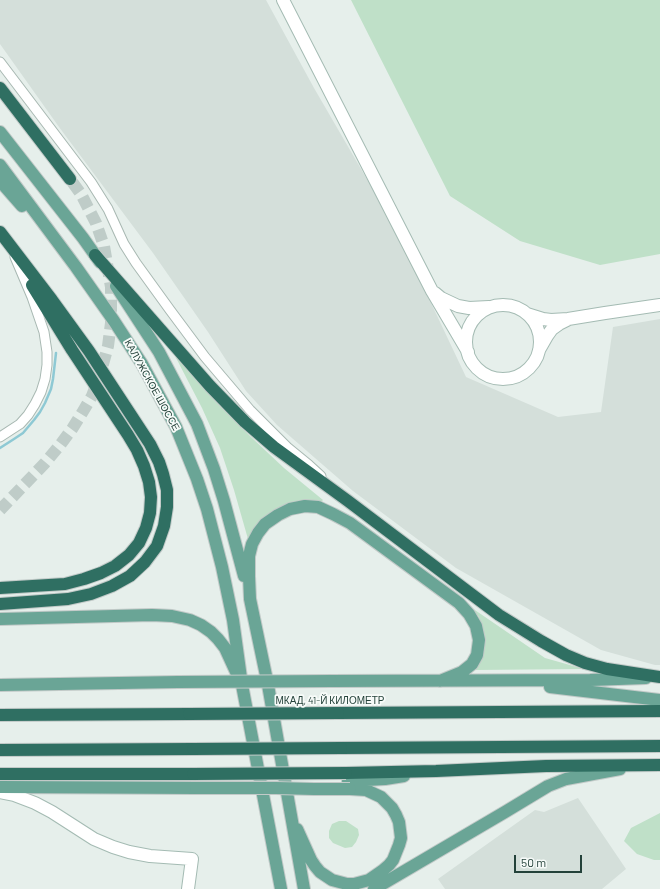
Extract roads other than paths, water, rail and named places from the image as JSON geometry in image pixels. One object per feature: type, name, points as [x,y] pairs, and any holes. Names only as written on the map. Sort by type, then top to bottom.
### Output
[{"type":"highway","points":[[0,88],[70,179]]},
{"type":"highway","points":[[0,232],[72,350],[137,450],[149,482],[151,497],[150,513],[146,528],[139,542],[130,555],[115,566],[101,573],[66,584],[0,588]]},
{"type":"highway","points":[[0,232],[89,351],[150,444],[159,462],[167,490],[167,507],[164,526],[157,546],[145,562],[130,576],[112,586],[91,594],[68,599],[0,604]]},
{"type":"highway","points":[[95,255],[210,386],[245,422],[274,448],[499,615],[547,645],[566,655],[592,665],[607,669],[658,677]]},
{"type":"highway","name":"МКАД, 41-Й КИЛОМЕТР","points":[[0,715],[660,711]]},
{"type":"highway","points":[[0,750],[660,746]]},
{"type":"highway","points":[[0,774],[193,774],[348,781],[436,771],[546,766],[660,765]]},
{"type":"main road","name":"КАЛУЖСКОЕ ШОССЕ","points":[[0,132],[95,255],[159,352],[197,424],[214,469],[250,598]]},
{"type":"main road","name":"КАЛУЖСКОЕ ШОССЕ","points":[[0,165],[114,321],[142,364],[176,427],[207,509],[222,567],[233,620],[242,685]]},
{"type":"main road","points":[[0,181],[76,267]]},
{"type":"main road","points":[[304,889],[268,685],[250,598],[249,556],[252,544],[265,524],[290,509],[305,506],[318,507],[350,524],[459,603],[469,614],[476,626],[479,640],[477,655],[472,664],[462,672],[440,681]]},
{"type":"main road","points":[[0,620],[152,615],[172,616],[190,620],[211,632],[225,648],[242,685],[281,889]]},
{"type":"main road","points":[[0,685],[178,682],[590,680],[658,677]]},
{"type":"main road","points":[[498,681],[660,700]]},
{"type":"main road","points":[[374,889],[548,786],[566,779],[639,765]]},
{"type":"main road","points":[[0,787],[314,789],[348,781],[381,797],[392,808],[399,822],[401,838],[397,853],[388,866],[369,880],[354,884],[347,884],[332,880],[320,872],[311,860],[290,813]]},
{"type":"street","points":[[282,0],[432,291],[471,359],[480,370],[492,377],[499,378],[513,377],[520,374],[531,365],[552,329],[568,319]]},
{"type":"street","points":[[0,62],[91,182],[108,209],[124,244],[204,357],[250,410],[287,447],[309,465],[348,502]]},
{"type":"street","points":[[0,437],[20,424],[36,404],[45,379],[47,365],[44,332],[32,297],[15,257]]},
{"type":"street","points":[[432,291],[440,298],[458,306],[469,308],[500,305],[514,307],[521,310],[532,319],[538,332],[540,339],[538,353]]},
{"type":"street","points":[[527,314],[542,319],[568,319],[660,305]]},
{"type":"street","points":[[468,352],[467,338],[471,324],[480,313],[493,306]]},
{"type":"street","points":[[0,792],[14,795],[35,803],[94,839],[113,847],[150,856],[192,859],[188,889]]},
{"type":"waterway","points":[[0,448],[23,433],[40,412],[51,389],[56,353]]},
{"type":"tunnel","points":[[0,510],[45,463],[72,429],[92,396],[100,375],[108,346],[111,323],[111,287],[104,246],[96,223],[81,194],[70,179]]}]
